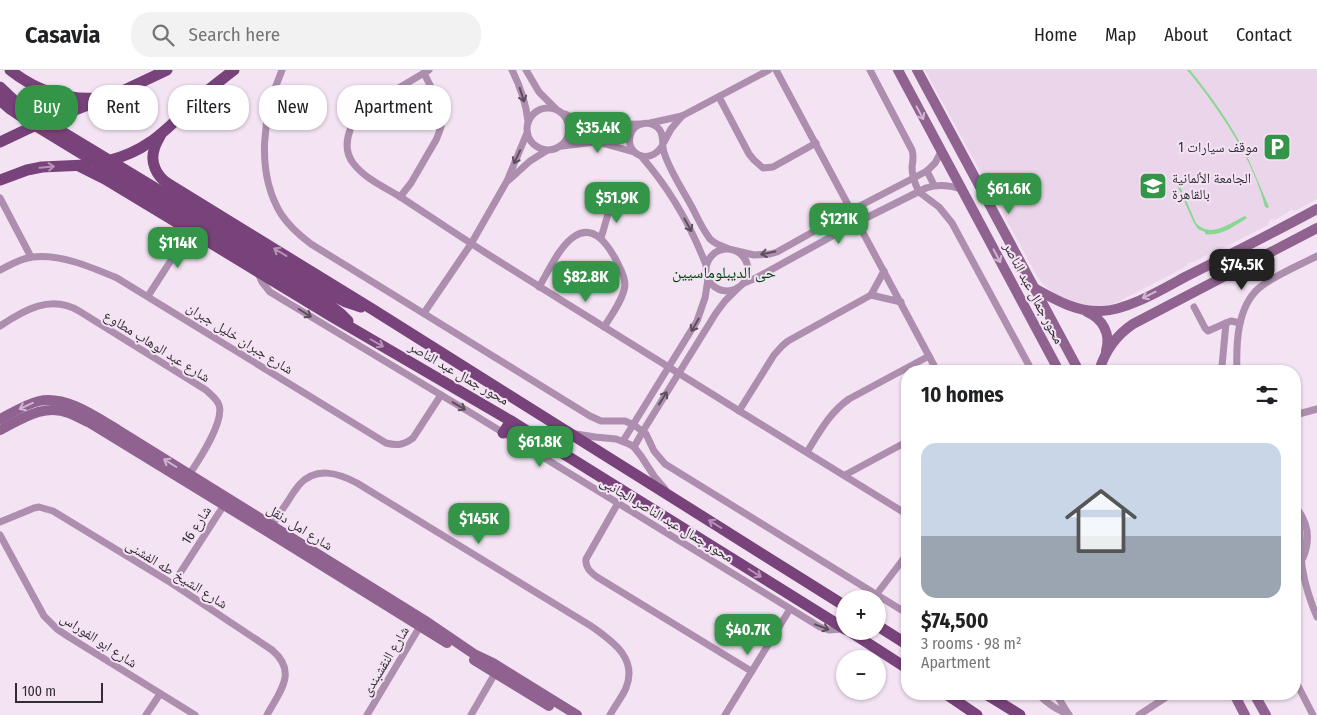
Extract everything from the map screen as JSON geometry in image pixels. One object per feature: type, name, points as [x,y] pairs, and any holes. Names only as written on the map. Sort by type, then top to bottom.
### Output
[{"type":"main road","points":[[10,70],[30,84],[57,95],[88,98]]},
{"type":"main road","points":[[135,85],[167,70]]},
{"type":"main road","points":[[0,180],[27,170],[97,164],[131,153],[147,145],[162,134],[196,100],[234,70]]},
{"type":"main road","name":"محور جمال عبد الناصر","points":[[898,70],[1056,365]]},
{"type":"main road","name":"محور جمال عبد الناصر","points":[[917,70],[1075,365]]},
{"type":"main road","points":[[0,87],[20,106],[334,308],[353,329]]},
{"type":"main road","points":[[0,100],[19,115],[334,296],[352,304],[372,308]]},
{"type":"main road","points":[[0,142],[38,124],[88,105]]},
{"type":"main road","points":[[136,198],[137,189],[142,181],[149,176],[158,174],[153,154],[154,148],[162,134]]},
{"type":"main road","name":"محور جمال عبد الناصر","points":[[79,166],[511,421],[836,623]]},
{"type":"main road","name":"محور جمال عبد الناصر","points":[[158,174],[167,183],[372,308],[836,600]]},
{"type":"main road","points":[[1084,311],[1117,309],[1136,301],[1317,210]]},
{"type":"main road","points":[[983,230],[998,222]]},
{"type":"main road","points":[[1105,354],[1114,340],[1126,329],[1143,318],[1317,228]]},
{"type":"main road","points":[[1176,282],[1184,297]]},
{"type":"main road","points":[[1034,288],[1063,303],[1093,314],[1100,320],[1107,336],[1107,345],[1101,365]]},
{"type":"main road","name":"شارع امل دنقل","points":[[0,419],[39,401],[49,399],[66,402],[118,430],[224,505],[270,528]]},
{"type":"main road","name":"شارع امل دنقل","points":[[0,430],[35,412],[60,410],[69,413],[187,478],[270,528],[422,624],[474,654],[565,715]]},
{"type":"main road","points":[[503,433],[511,421]]},
{"type":"main road","points":[[886,631],[901,641]]},
{"type":"main road","points":[[863,640],[901,664]]},
{"type":"main road","name":"شارع امل دنقل","points":[[497,670],[577,715]]},
{"type":"main road","points":[[952,700],[962,710],[976,715]]},
{"type":"main road","points":[[996,700],[1020,715]]},
{"type":"main road","points":[[1237,700],[1245,715]]},
{"type":"main road","points":[[1257,700],[1266,715]]},
{"type":"street","points":[[282,70],[275,85],[268,115],[264,149],[266,170],[275,203],[295,231],[310,244],[590,416],[601,421],[625,421],[634,425],[643,431],[654,451],[665,464],[868,590]]},
{"type":"street","points":[[424,313],[470,244],[507,182],[521,149],[527,132],[527,112],[522,92],[512,70]]},
{"type":"street","points":[[526,70],[539,92],[556,109],[577,120],[596,125],[640,124],[682,116],[769,70]]},
{"type":"street","points":[[776,70],[934,365]]},
{"type":"street","points":[[870,70],[914,154],[912,173],[919,192],[939,207],[947,216],[1029,365]]},
{"type":"street","points":[[400,197],[411,183],[436,140],[441,124],[442,117],[427,71],[360,111],[353,121],[348,138],[349,154],[352,162],[372,181],[400,197],[470,244],[901,511]]},
{"type":"street","points":[[719,97],[749,154],[763,168],[774,167],[816,143]]},
{"type":"street","points":[[528,121],[532,115],[543,108],[550,107],[556,109]]},
{"type":"street","points":[[507,182],[530,161],[546,151],[556,149],[566,142],[570,130],[564,114]]},
{"type":"street","points":[[641,156],[648,157],[659,151],[671,129],[682,116]]},
{"type":"street","points":[[649,123],[659,128],[674,176],[706,232],[715,243],[754,255],[777,252],[852,210],[913,179],[927,171],[935,163],[941,152]]},
{"type":"street","points":[[634,152],[630,136],[632,131],[640,124]]},
{"type":"street","points":[[527,132],[531,141],[546,151]]},
{"type":"street","points":[[561,146],[595,142],[634,152],[641,156],[662,181],[694,237],[706,265],[708,279],[712,285],[725,291],[732,290],[756,278],[858,222],[934,185],[961,189]]},
{"type":"street","points":[[927,171],[934,185]]},
{"type":"street","points":[[0,198],[31,257]]},
{"type":"street","points":[[601,238],[611,204]]},
{"type":"street","points":[[148,296],[190,231]]},
{"type":"street","points":[[539,286],[571,238],[582,233],[596,234],[612,252],[620,266],[625,285],[621,298],[604,327]]},
{"type":"street","points":[[706,265],[714,253],[727,248]]},
{"type":"street","points":[[634,447],[720,306],[741,285],[747,276],[747,262],[737,251]]},
{"type":"street","name":"شارع جبران خليل جبران","points":[[0,270],[31,257],[43,256],[59,258],[120,279],[386,443],[393,445],[407,443],[413,438],[441,394]]},
{"type":"street","points":[[1237,365],[1240,323],[1252,296],[1269,281],[1317,256]]},
{"type":"street","name":"محور جمال عبد الناصر الجانبى","points":[[256,271],[270,292],[441,394],[790,609],[824,629],[836,630]]},
{"type":"street","points":[[739,411],[774,355],[782,346],[871,295],[884,271]]},
{"type":"street","points":[[623,441],[701,314],[708,279]]},
{"type":"street","points":[[871,295],[900,302]]},
{"type":"street","name":"شارع عبد الوهاب مطاوع","points":[[0,326],[33,307],[50,304],[67,305],[206,390],[218,402],[219,418],[215,430],[187,478]]},
{"type":"street","points":[[1194,307],[1208,331],[1231,321],[1240,323]]},
{"type":"street","points":[[1222,365],[1226,324]]},
{"type":"street","points":[[912,365],[929,356]]},
{"type":"street","points":[[807,452],[831,416],[842,404],[901,371]]},
{"type":"street","points":[[1301,413],[1317,409]]},
{"type":"street","points":[[570,433],[623,441],[634,447],[671,497]]},
{"type":"street","points":[[845,475],[901,445]]},
{"type":"street","points":[[270,528],[298,486],[312,475],[335,474],[357,483],[591,626],[616,645],[627,662],[629,674],[625,689],[610,715]]},
{"type":"street","points":[[618,503],[586,559],[589,570],[597,577],[751,672]]},
{"type":"street","name":"شارع 16","points":[[173,584],[224,505]]},
{"type":"street","name":"شارع الشيخ طه الفشنى","points":[[0,522],[34,508],[39,507],[53,510],[250,634],[282,659],[286,669],[281,691],[267,715]]},
{"type":"street","name":"شارع ابو الفوراس","points":[[0,535],[44,616],[50,623],[69,637],[195,715]]},
{"type":"street","points":[[880,590],[901,561]]},
{"type":"street","points":[[1301,564],[1317,617]]},
{"type":"street","points":[[886,601],[901,610]]},
{"type":"street","points":[[725,715],[790,609]]},
{"type":"street","name":"شارع النقشبندى","points":[[367,715],[422,624]]},
{"type":"street","points":[[471,715],[497,670]]},
{"type":"street","points":[[1301,692],[1313,715]]},
{"type":"street","points":[[146,715],[160,694]]},
{"type":"street","points":[[1044,700],[1069,715]]},
{"type":"street","points":[[1060,700],[1069,715]]},
{"type":"street","points":[[1139,715],[1162,700]]},
{"type":"shaded area","name":"الجامعة الألمانية بالقاهرة","points":[[925,70],[1317,70],[1317,199],[1295,211],[1291,209],[1275,220],[1269,221],[1268,225],[1213,253],[1210,252],[1194,262],[1188,263],[1187,266],[1118,302],[1088,307],[1059,297],[1043,284],[1037,276]]},
{"type":"green space","points":[[1187,70],[1190,70],[1206,90],[1234,132],[1249,160],[1268,208],[1265,207],[1253,171],[1234,135],[1211,100]]},
{"type":"green space","points":[[1174,175],[1196,223],[1202,228],[1214,230],[1227,226],[1245,216],[1247,218],[1216,234],[1205,234],[1194,223]]},
{"type":"place","name":"موقف سيارات 1","points":[[1277,147]]},
{"type":"place","name":"الجامعة الألمانية بالقاهرة","points":[[1153,186]]},
{"type":"district","name":"حى الديبلوماسيين","points":[[724,272]]}]
